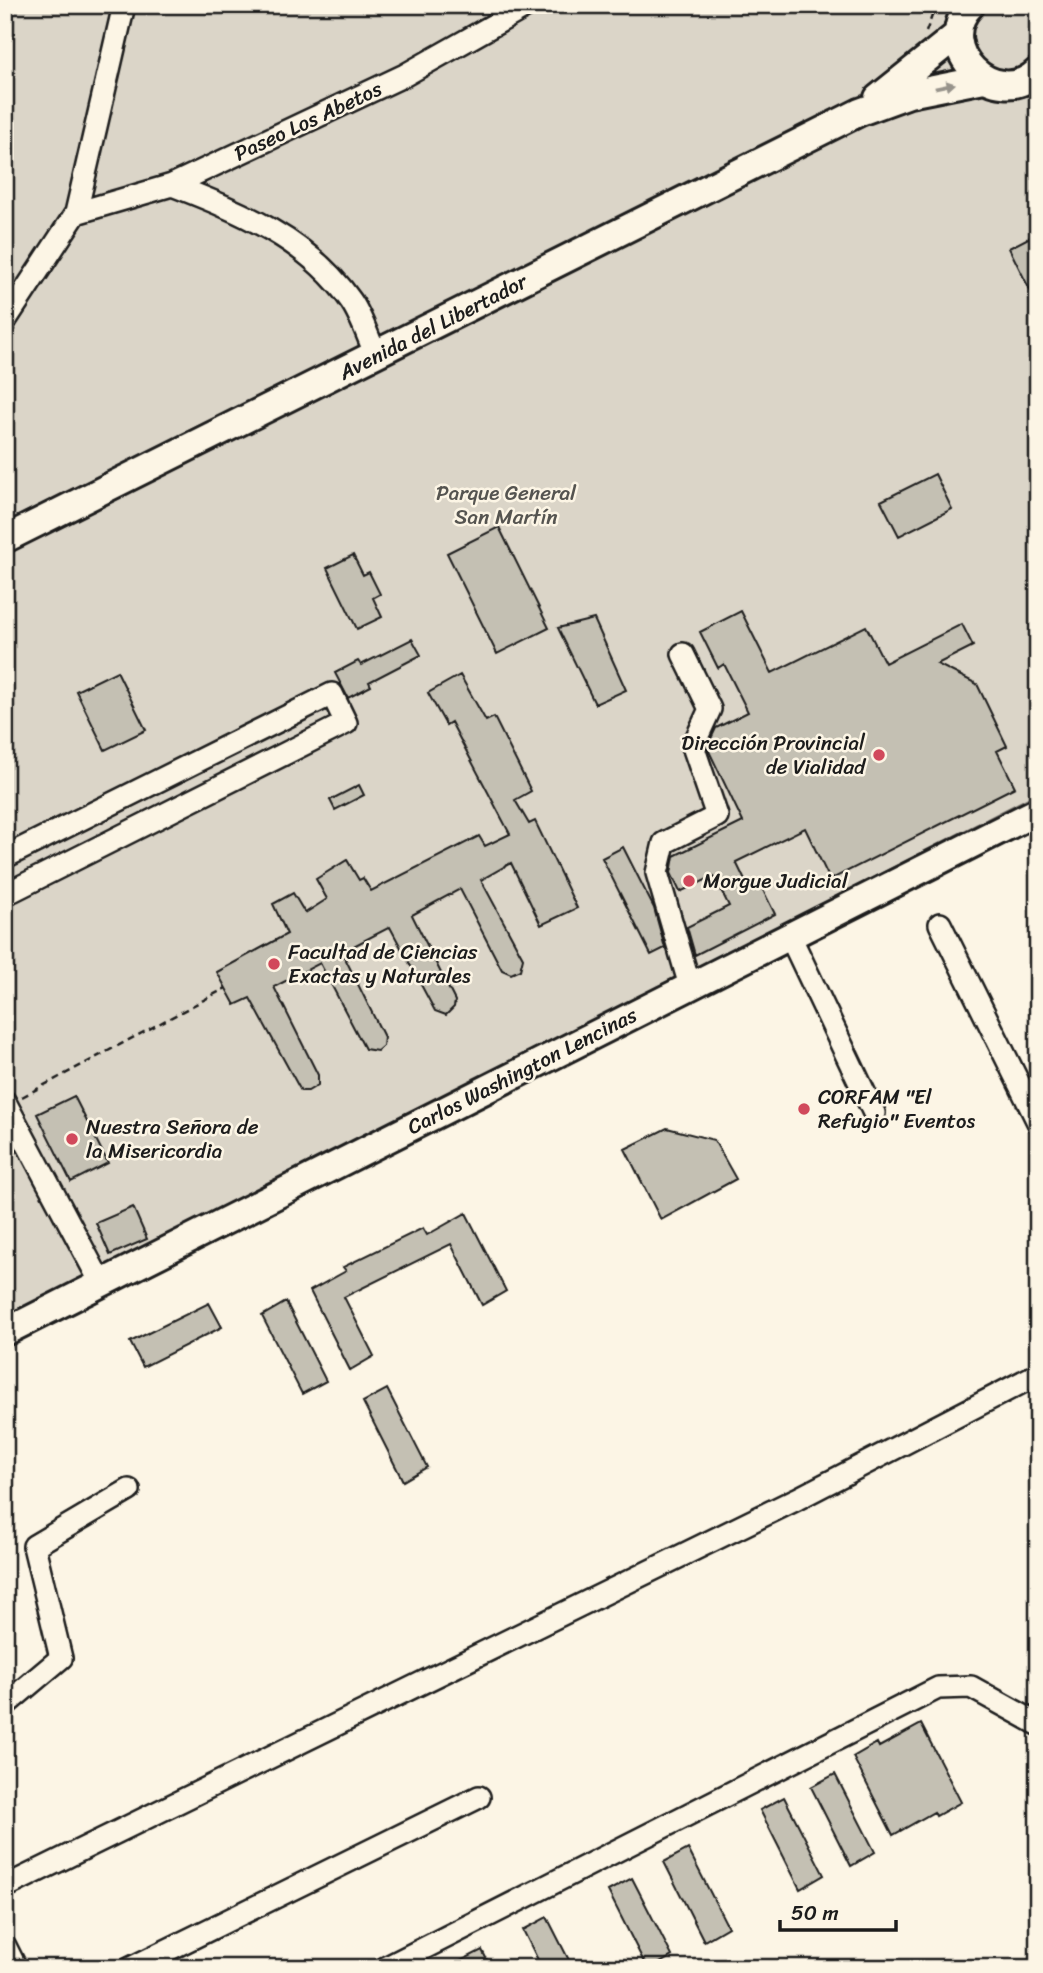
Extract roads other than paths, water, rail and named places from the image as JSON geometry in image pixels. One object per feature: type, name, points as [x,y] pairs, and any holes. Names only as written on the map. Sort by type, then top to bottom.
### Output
[{"type":"main road","points":[[962,17],[961,52],[970,68],[984,79]]},
{"type":"main road","name":"Avenida del Libertador","points":[[860,112],[962,17]]},
{"type":"main road","name":"Avenida del Libertador","points":[[5,539],[860,112],[909,94],[984,79],[1007,84],[1032,78]]},
{"type":"main road","name":"Carlos Washington Lencinas","points":[[5,1332],[1038,811]]},
{"type":"street","name":"Paseo Los Abetos","points":[[76,214],[172,185],[405,75],[530,5]]},
{"type":"street","points":[[5,321],[76,214],[123,7]]},
{"type":"street","points":[[172,185],[236,210],[303,251],[332,277],[352,303],[376,355]]},
{"type":"street","points":[[683,654],[710,709],[693,746],[717,816],[664,843],[657,873],[690,986]]},
{"type":"street","points":[[5,857],[332,694],[346,723],[12,891],[5,889]]},
{"type":"street","points":[[940,924],[1038,1122]]},
{"type":"street","points":[[790,936],[874,1113]]},
{"type":"street","points":[[6,1103],[101,1283]]},
{"type":"street","points":[[5,1887],[797,1499],[1038,1374]]},
{"type":"street","points":[[5,1704],[61,1658],[34,1546],[129,1490]]},
{"type":"street","points":[[385,1968],[938,1688],[971,1687],[1038,1724]]},
{"type":"street","points":[[131,1968],[479,1797]]},
{"type":"street","points":[[5,1947],[16,1968]]},
{"type":"place","name":"Dirección Provincial de Vialidad","points":[[879,755]]},
{"type":"place","name":"Morgue Judicial","points":[[689,881]]},
{"type":"place","name":"Facultad de Ciencias Exactas y Naturales","points":[[274,964]]},
{"type":"place","name":"CORFAM \"El Refugio\" Eventos","points":[[804,1109]]},
{"type":"place","name":"Nuestra Señora de la Misericordia","points":[[72,1139]]},
{"type":"park label","name":"Parque General San Martín","points":[[506,505]]}]
